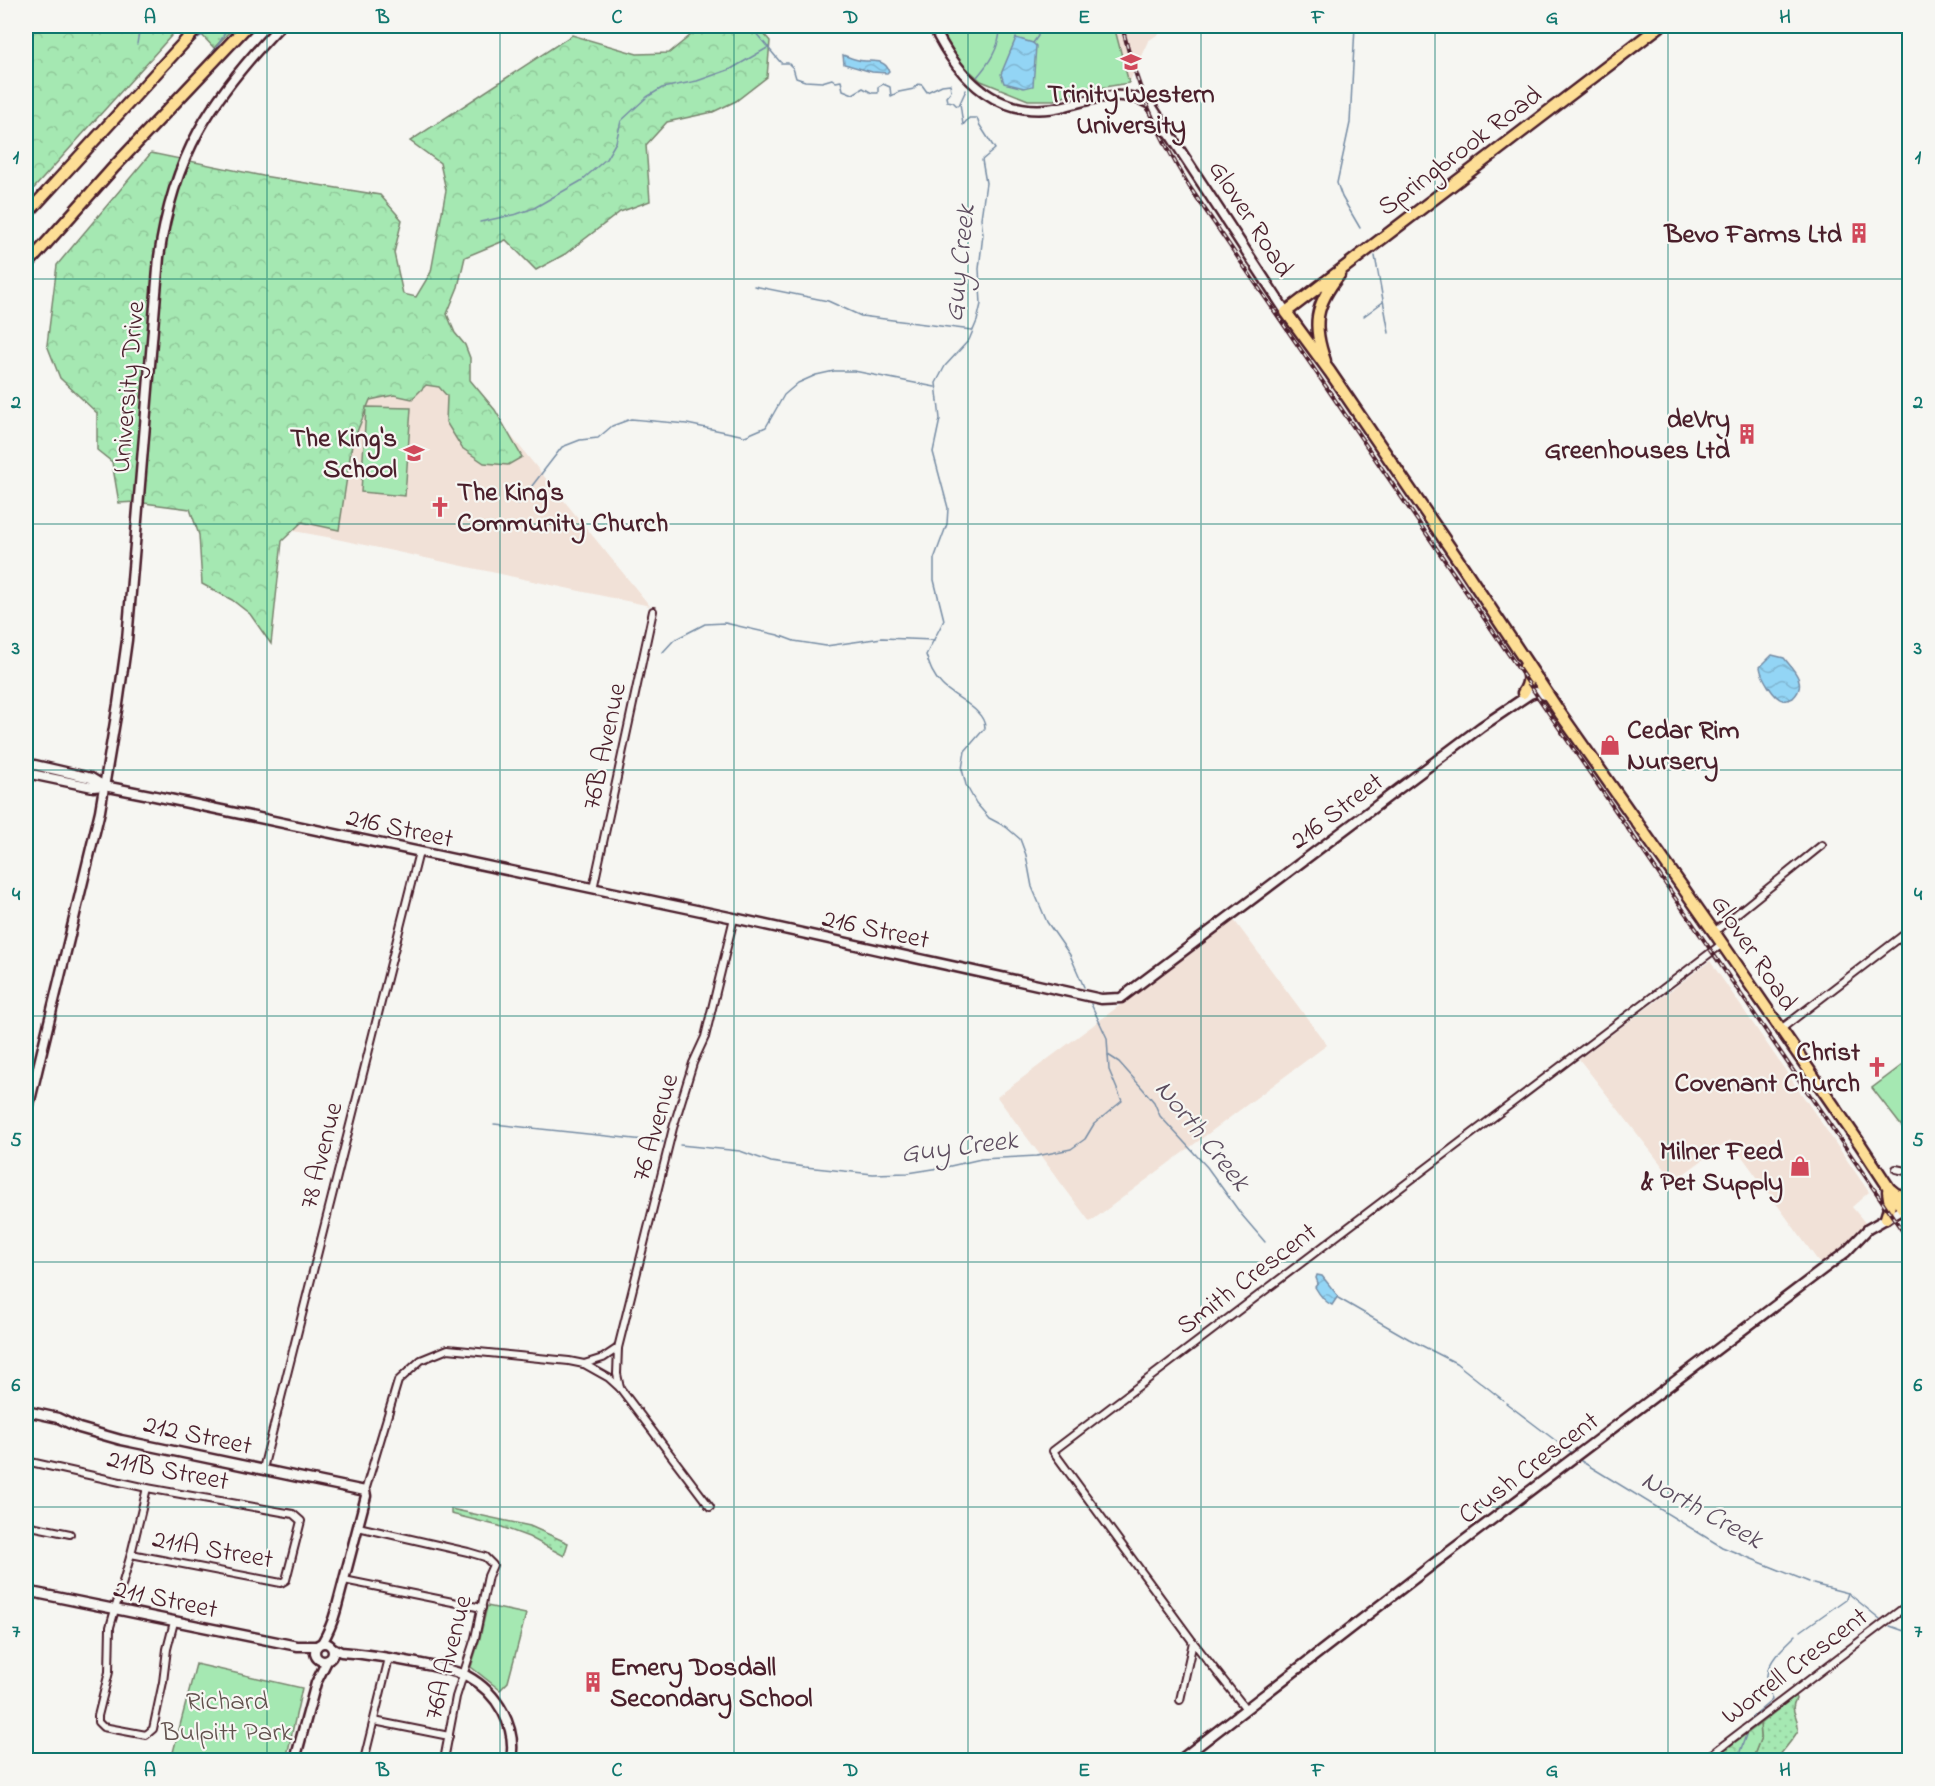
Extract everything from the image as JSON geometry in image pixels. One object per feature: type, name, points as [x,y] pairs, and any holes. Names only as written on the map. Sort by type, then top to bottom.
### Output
[{"type":"highway","points":[[26,216],[199,26]]},
{"type":"highway","points":[[26,266],[115,166],[247,26]]},
{"type":"highway","name":"Springbrook Road","points":[[1286,312],[1660,26]]},
{"type":"highway","points":[[1330,372],[1318,337],[1319,308],[1329,288],[1355,258]]},
{"type":"highway","name":"Glover Road","points":[[1286,312],[1330,372],[1515,647],[1625,798],[1642,829],[1888,1188],[1906,1207],[1910,1220]]},
{"type":"highway","name":"Glover Road","points":[[1463,567],[1517,639],[1547,691]]},
{"type":"highway","points":[[1515,647],[1528,671],[1528,685],[1523,693]]},
{"type":"highway","points":[[1888,1188],[1896,1194],[1910,1198]]},
{"type":"highway","points":[[1886,1218],[1890,1205],[1888,1188]]},
{"type":"main road","name":"University Drive","points":[[26,1118],[97,822],[127,640],[159,257],[165,224],[180,170],[203,121],[232,78],[279,26]]},
{"type":"main road","name":"Glover Road","points":[[933,26],[944,49],[969,81],[1006,103],[1027,108],[1047,108],[1108,95],[1131,98],[1150,104],[1286,312]]},
{"type":"main road","points":[[1482,727],[1532,687],[1547,691]]},
{"type":"main road","name":"216 Street","points":[[26,773],[93,787],[104,786],[734,918],[1101,999],[1120,998],[1482,727],[1530,694],[1547,691]]},
{"type":"main road","name":"216 Street","points":[[26,763],[91,778],[104,786]]},
{"type":"main road","name":"Crush Crescent","points":[[1180,1761],[1441,1558],[1846,1252],[1868,1230],[1906,1207]]},
{"type":"main road","name":"212 Street","points":[[26,1412],[58,1418],[79,1428],[121,1440],[365,1491]]},
{"type":"main road","points":[[295,1761],[329,1626],[358,1527],[366,1496],[365,1491]]},
{"type":"main road","name":"211 Street","points":[[26,1594],[36,1593],[324,1652],[359,1653],[364,1656],[389,1658],[463,1674]]},
{"type":"main road","points":[[463,1674],[482,1686],[502,1711],[512,1734],[511,1761]]},
{"type":"street","name":"76B Avenue","points":[[593,889],[653,611]]},
{"type":"street","points":[[1714,932],[1822,845]]},
{"type":"street","name":"78 Avenue","points":[[263,1469],[419,852]]},
{"type":"street","name":"76 Avenue","points":[[620,1388],[617,1374],[618,1348],[673,1128],[693,1063],[705,1036],[734,918]]},
{"type":"street","points":[[1781,1029],[1910,930]]},
{"type":"street","name":"Smith Crescent","points":[[1246,1709],[1193,1642],[1053,1451],[1722,944]]},
{"type":"street","points":[[1896,1169],[1910,1172]]},
{"type":"street","points":[[584,1364],[603,1358],[618,1348]]},
{"type":"street","points":[[365,1491],[398,1381],[421,1360],[448,1350],[505,1353],[584,1364],[609,1378],[620,1388],[710,1508]]},
{"type":"street","name":"211B Street","points":[[26,1461],[147,1488],[293,1514],[301,1519],[301,1529],[286,1580]]},
{"type":"street","points":[[147,1488],[108,1636],[109,1672],[98,1716],[98,1722],[103,1727],[146,1735],[153,1729],[174,1622]]},
{"type":"street","points":[[26,1525],[70,1534]]},
{"type":"street","name":"76A Avenue","points":[[358,1527],[468,1552],[485,1557],[493,1565],[488,1576],[475,1638],[456,1697],[444,1761]]},
{"type":"street","name":"211A Street","points":[[131,1554],[281,1582],[286,1580]]},
{"type":"street","points":[[344,1580],[482,1608]]},
{"type":"street","name":"Worrell Crescent","points":[[1704,1761],[1910,1603]]},
{"type":"street","points":[[1180,1700],[1193,1642]]},
{"type":"street","points":[[364,1761],[389,1658]]},
{"type":"street","points":[[374,1721],[449,1736]]},
{"type":"shaded area","name":"Trinity Western University","points":[[1114,26],[1170,26],[1148,41],[1129,83]]},
{"type":"shaded area","name":"The King's School","points":[[392,290],[650,606],[288,530]]},
{"type":"shaded area","points":[[1234,920],[1327,1045],[1090,1222],[997,1097]]},
{"type":"shaded area","points":[[1710,961],[1869,1192],[1852,1207],[1867,1225],[1821,1265],[1730,1140],[1674,1181],[1579,1059]]},
{"type":"green space","points":[[26,26],[180,26],[26,197]]},
{"type":"green space","points":[[207,26],[235,26],[214,48],[200,33]]},
{"type":"green space","points":[[702,26],[757,26],[770,41],[767,77],[736,101],[713,112],[667,122],[646,145],[650,201],[620,212],[565,254],[536,270],[506,240],[465,257],[458,287],[447,314],[470,358],[470,380],[495,410],[522,457],[508,465],[484,463],[462,448],[446,422],[447,396],[439,387],[426,385],[412,399],[394,395],[370,400],[352,444],[339,530],[302,522],[282,541],[271,644],[250,614],[232,600],[202,584],[199,535],[190,509],[136,502],[119,503],[112,462],[97,450],[97,413],[60,378],[47,345],[57,265],[151,153],[263,176],[380,195],[402,220],[394,253],[403,294],[416,297],[431,272],[446,190],[440,163],[410,141],[572,35],[637,54],[669,53]]},
{"type":"green space","points":[[938,26],[1114,26],[1129,83],[1081,91],[1054,100],[1028,100],[981,81],[961,63]]},
{"type":"green space","points":[[366,407],[411,408],[405,496],[361,492]]},
{"type":"green space","points":[[1909,1060],[1909,1130],[1903,1128],[1872,1088]]},
{"type":"green space","points":[[451,1509],[530,1526],[568,1543],[564,1556],[529,1537],[499,1526],[451,1514]]},
{"type":"green space","points":[[487,1606],[526,1614],[508,1682],[500,1690],[471,1667]]},
{"type":"green space","name":"Richard Bulpitt Park","points":[[196,1664],[302,1688],[286,1760],[171,1760]]},
{"type":"green space","points":[[1795,1696],[1793,1707],[1798,1730],[1795,1736],[1776,1760],[1752,1760],[1761,1737],[1760,1724]]},
{"type":"green space","points":[[1760,1724],[1761,1737],[1752,1760],[1711,1760]]},
{"type":"water","points":[[1016,38],[1036,46],[1033,86],[1024,88],[1004,83],[1001,74]]},
{"type":"water","points":[[843,55],[858,60],[880,62],[889,71],[887,73],[872,72],[844,64]]},
{"type":"water","points":[[1772,655],[1784,658],[1798,677],[1799,688],[1793,698],[1779,699],[1765,681],[1760,667]]},
{"type":"water","points":[[1317,1275],[1322,1276],[1338,1296],[1332,1305],[1324,1300],[1315,1287],[1318,1283]]},
{"type":"waterway","points":[[137,44],[140,26]]},
{"type":"waterway","points":[[132,106],[199,37],[223,26]]},
{"type":"waterway","points":[[140,132],[204,64],[223,36],[226,26]]},
{"type":"waterway","name":"Guy Creek","points":[[750,26],[781,63],[788,63],[793,68],[796,78],[805,81],[822,82],[832,79],[836,82],[841,81],[843,90],[853,94],[863,88],[872,93],[878,93],[878,87],[883,84],[890,87],[891,96],[914,89],[918,84],[922,85],[927,92],[950,84],[951,91],[946,97],[947,101],[957,106],[960,104]]},
{"type":"waterway","points":[[977,77],[993,55],[1000,30],[1004,26]]},
{"type":"waterway","points":[[1027,26],[1038,33],[1045,26]]},
{"type":"waterway","points":[[1355,26],[1350,123],[1337,183],[1342,197],[1360,228]]},
{"type":"waterway","points":[[1033,43],[1038,34]]},
{"type":"waterway","points":[[480,222],[534,208],[581,181],[606,159],[616,142],[621,121],[647,97],[662,88],[697,81],[731,69],[769,47]]},
{"type":"waterway","name":"Guy Creek","points":[[966,90],[960,103],[963,125],[969,118],[977,118],[995,149],[982,160],[986,183],[981,218],[983,234],[979,269],[981,304],[977,321],[969,340],[945,366],[936,383],[940,419],[933,452],[948,508],[947,524],[934,559],[934,580],[944,620],[926,655],[939,682],[974,709],[984,721],[985,728],[965,751],[962,769],[966,785],[976,803],[989,818],[1006,827],[1020,839],[1026,855],[1032,887],[1047,922],[1070,955],[1084,987]]},
{"type":"waterway","points":[[1375,256],[1389,333]]},
{"type":"waterway","points":[[754,286],[828,301],[861,316],[972,330]]},
{"type":"waterway","points":[[1364,316],[1383,302]]},
{"type":"waterway","points":[[518,504],[562,447],[580,440],[598,438],[612,426],[631,419],[687,424],[745,436],[766,427],[784,395],[798,383],[816,375],[834,371],[854,371],[935,387]]},
{"type":"waterway","points":[[663,652],[674,640],[705,624],[725,623],[794,641],[826,646],[882,638],[934,640]]},
{"type":"waterway","name":"Guy Creek","points":[[680,1145],[740,1151],[771,1162],[873,1174],[908,1173],[981,1159],[1037,1156],[1071,1149],[1085,1139],[1094,1124],[1122,1101],[1109,1070],[1107,1038],[1091,1004]]},
{"type":"waterway","name":"North Creek","points":[[1108,1055],[1119,1062],[1154,1102],[1160,1116],[1207,1167],[1241,1214],[1265,1242]]},
{"type":"waterway","name":"Guy Creek","points":[[494,1124],[663,1142]]},
{"type":"waterway","name":"North Creek","points":[[1338,1298],[1456,1363],[1503,1400]]},
{"type":"waterway","name":"North Creek","points":[[1506,1403],[1572,1453]]},
{"type":"waterway","name":"North Creek","points":[[1581,1461],[1722,1547],[1809,1582]]},
{"type":"waterway","name":"North Creek","points":[[1813,1584],[1848,1593],[1880,1619]]},
{"type":"waterway","points":[[1801,1631],[1846,1599],[1848,1593]]},
{"type":"waterway","name":"North Creek","points":[[1890,1626],[1910,1633]]},
{"type":"waterway","points":[[1751,1718],[1772,1700],[1767,1681],[1768,1669],[1778,1653],[1796,1635]]},
{"type":"waterway","points":[[1737,1760],[1746,1735]]},
{"type":"railway","points":[[1122,26],[1134,69],[1149,109],[1189,186],[1910,1242]]},
{"type":"place","name":"Trinity Western University","points":[[1131,62]]},
{"type":"place","name":"Bevo Farms Ltd","points":[[1859,233]]},
{"type":"place","name":"deVry Greenhouses Ltd","points":[[1747,434]]},
{"type":"place","name":"The King's School","points":[[414,453]]},
{"type":"place","name":"The King's Community Church","points":[[440,507]]},
{"type":"place","name":"Cedar Rim Nursery","points":[[1610,745]]},
{"type":"place","name":"Christ Covenant Church","points":[[1877,1067]]},
{"type":"place","name":"Milner Feed & Pet Supply","points":[[1800,1166]]},
{"type":"place","name":"Emery Dosdall Secondary School","points":[[593,1682]]}]
